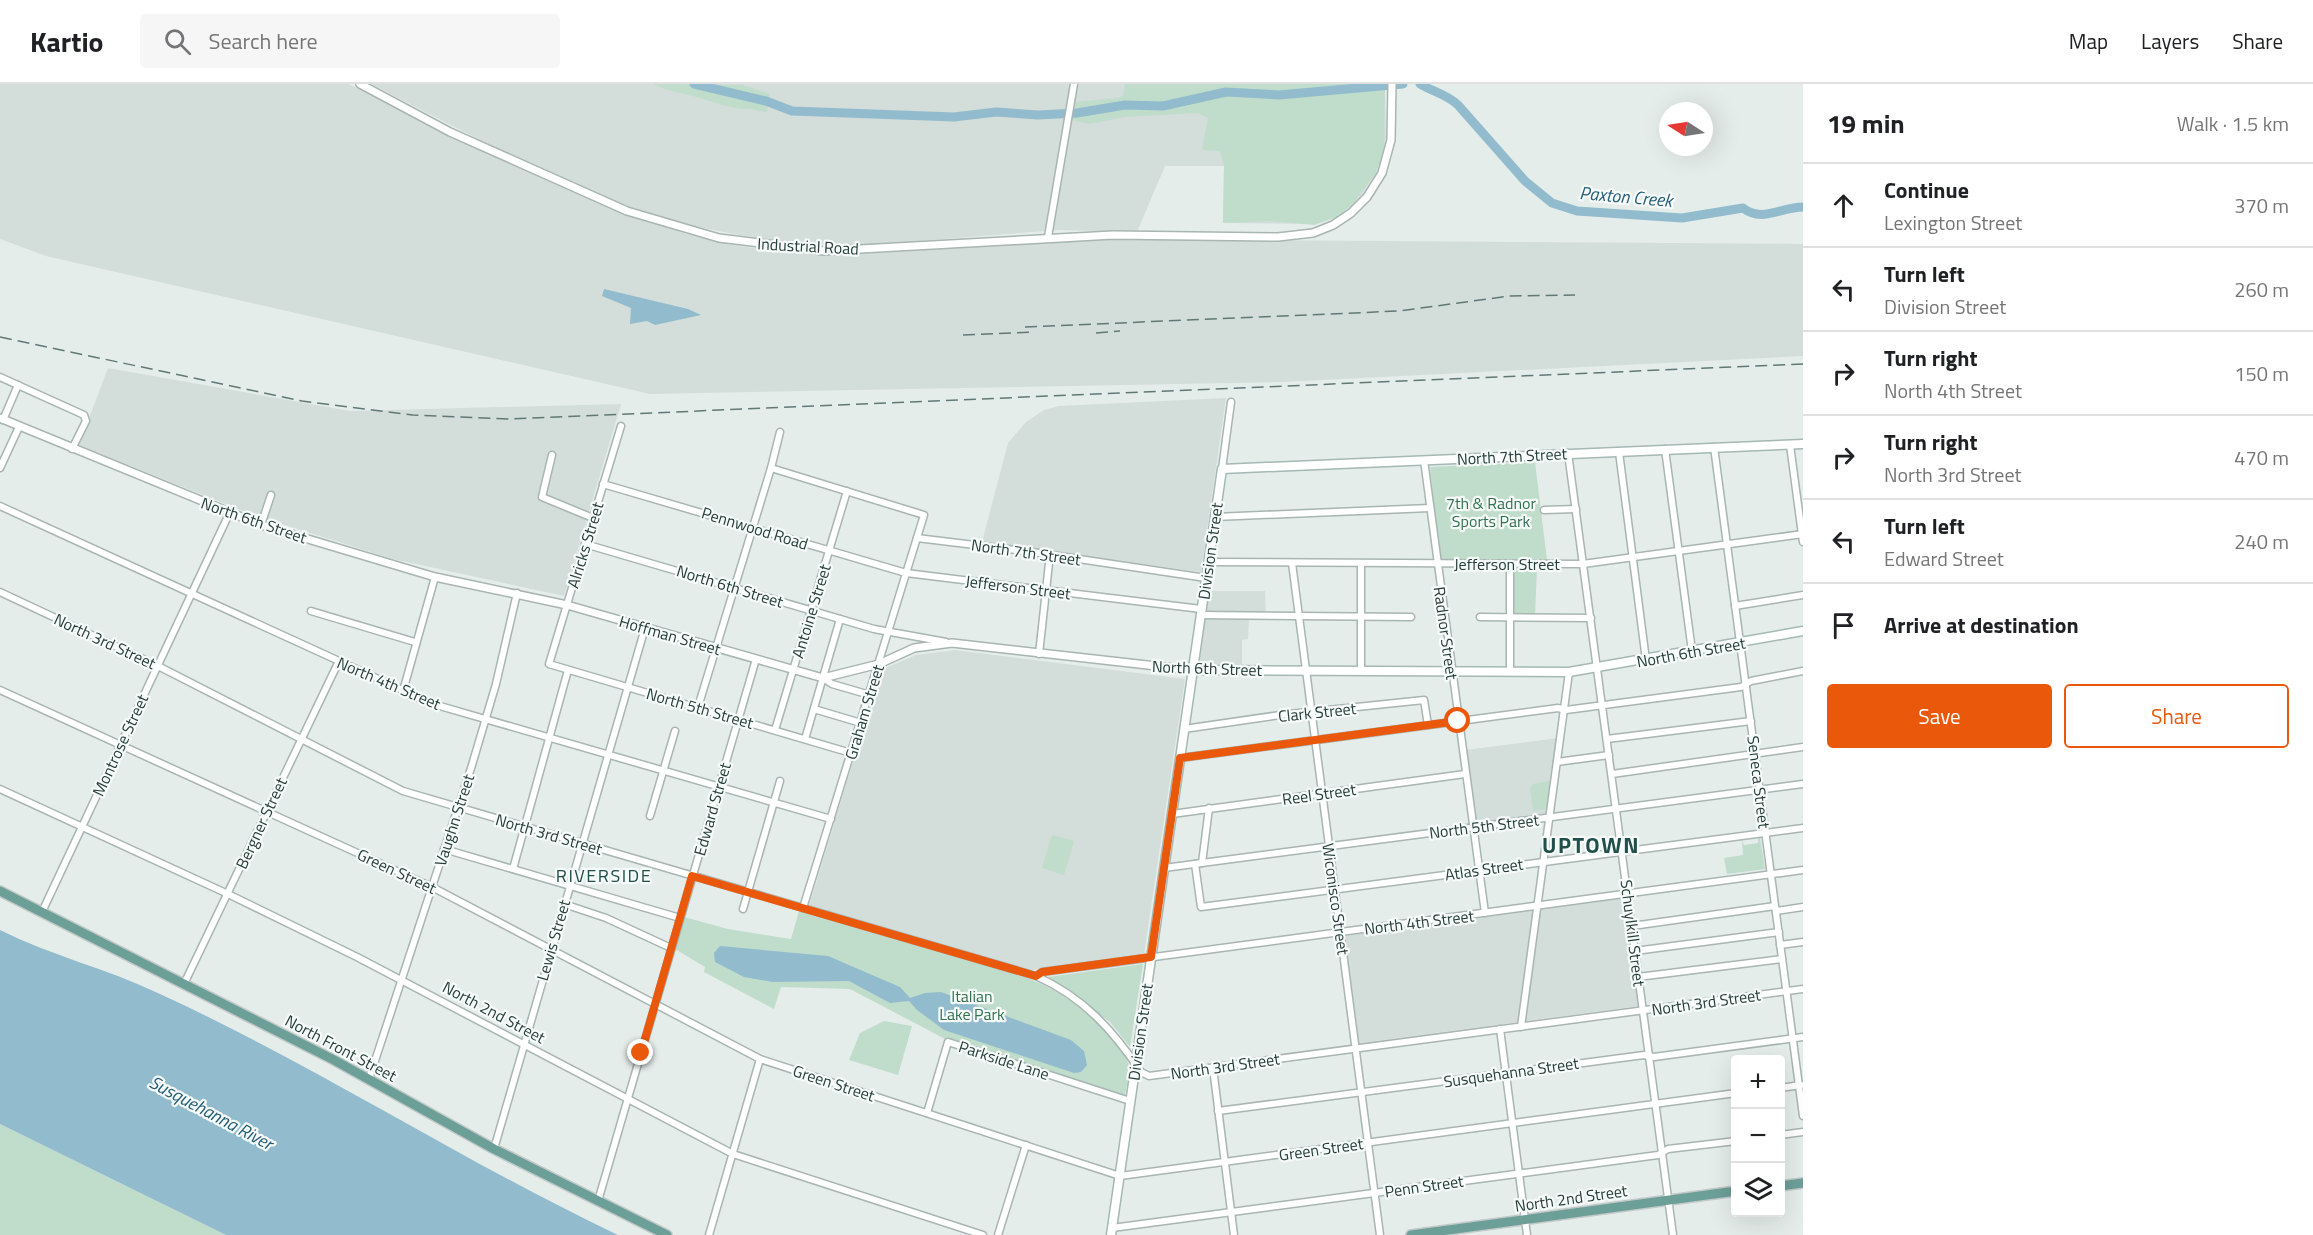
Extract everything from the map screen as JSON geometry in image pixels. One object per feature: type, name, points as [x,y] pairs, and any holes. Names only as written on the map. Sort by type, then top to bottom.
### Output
[{"type":"main road","name":"North 7th Street","points":[[1221,469],[1803,444]]},
{"type":"main road","name":"Division Street","points":[[1112,1232],[1221,469]]},
{"type":"main road","name":"North 6th Street","points":[[1192,670],[1569,672],[1597,669],[1803,631]]},
{"type":"main road","name":"North Front Street","points":[[0,891],[369,1079],[494,1149],[667,1235]]},
{"type":"main road","points":[[1785,1185],[1803,1183]]},
{"type":"main road","name":"North 2nd Street","points":[[1411,1235],[1731,1192]]},
{"type":"street","name":"Industrial Road","points":[[360,84],[450,132],[606,203],[657,221],[711,236],[747,243],[824,250],[1113,235],[1278,237],[1323,230],[1359,206],[1382,173],[1392,140],[1392,84]]},
{"type":"street","points":[[1048,237],[1074,84]]},
{"type":"street","points":[[0,377],[84,415],[86,422],[72,449]]},
{"type":"street","points":[[2,419],[18,385]]},
{"type":"street","name":"Division Street","points":[[1221,469],[1231,402]]},
{"type":"street","name":"North 6th Street","points":[[2,419],[229,514],[261,525],[435,577],[517,593]]},
{"type":"street","name":"Alricks Street","points":[[549,664],[621,426]]},
{"type":"street","points":[[0,468],[19,427]]},
{"type":"street","points":[[698,707],[780,432]]},
{"type":"street","points":[[1790,445],[1803,542]]},
{"type":"street","name":"Seneca Street","points":[[1714,447],[1786,991],[1801,1085],[1803,1116]]},
{"type":"street","points":[[1665,449],[1692,651]]},
{"type":"street","points":[[1619,452],[1646,660]]},
{"type":"street","name":"Schuylkill Street","points":[[1568,453],[1673,1235]]},
{"type":"street","points":[[552,455],[542,497],[593,518]]},
{"type":"street","name":"Radnor Street","points":[[1424,460],[1485,913]]},
{"type":"street","points":[[771,468],[846,491]]},
{"type":"street","name":"Pennwood Road","points":[[603,484],[906,573]]},
{"type":"street","name":"Graham Street","points":[[803,908],[924,515],[846,491]]},
{"type":"street","name":"Antoine Street","points":[[775,730],[846,491]]},
{"type":"street","points":[[261,525],[271,495]]},
{"type":"street","name":"North 4th Street","points":[[0,506],[433,704],[831,819]]},
{"type":"street","points":[[1215,517],[1430,508]]},
{"type":"street","points":[[1544,510],[1576,509]]},
{"type":"street","name":"Montrose Street","points":[[42,912],[229,514]]},
{"type":"street","name":"Jefferson Street","points":[[1208,562],[1583,564],[1802,534]]},
{"type":"street","name":"North 7th Street","points":[[917,538],[1050,554],[1206,578]]},
{"type":"street","name":"North 6th Street","points":[[585,544],[889,633],[1039,654],[1192,670]]},
{"type":"street","points":[[1039,654],[1050,554]]},
{"type":"street","name":"Wiconisco Street","points":[[1292,563],[1380,1235]]},
{"type":"street","points":[[1361,564],[1361,670]]},
{"type":"street","points":[[1510,564],[1510,672]]},
{"type":"street","name":"Jefferson Street","points":[[906,573],[1201,612],[1411,617]]},
{"type":"street","points":[[403,691],[435,577]]},
{"type":"street","name":"North 3rd Street","points":[[0,592],[158,666],[403,791],[1036,976],[1064,990],[1105,1022],[1141,1072],[1149,1077],[1803,989]]},
{"type":"street","name":"Hoffman Street","points":[[517,593],[567,605],[823,678],[832,684],[870,695]]},
{"type":"street","name":"Vaughn Street","points":[[369,1079],[486,718],[517,593]]},
{"type":"street","points":[[1735,606],[1803,595]]},
{"type":"street","points":[[311,611],[415,642]]},
{"type":"street","points":[[1480,617],[1591,618]]},
{"type":"street","points":[[805,739],[840,619]]},
{"type":"street","name":"Lewis Street","points":[[494,1149],[645,628]]},
{"type":"street","name":"Hoffman Street","points":[[823,678],[879,664],[914,648],[952,643]]},
{"type":"street","name":"Edward Street","points":[[598,1201],[756,659]]},
{"type":"street","name":"Bergner Street","points":[[184,984],[300,738],[339,662]]},
{"type":"street","name":"North 5th Street","points":[[549,664],[851,753]]},
{"type":"street","points":[[513,869],[568,670]]},
{"type":"street","points":[[1180,758],[1458,721],[1602,705],[1746,684],[1749,681],[1803,671]]},
{"type":"street","points":[[1521,1027],[1569,672]]},
{"type":"street","name":"Green Street","points":[[0,690],[432,887],[760,1059],[1120,1176],[1731,1094]]},
{"type":"street","name":"Clark Street","points":[[1184,729],[1424,700],[1428,725]]},
{"type":"street","points":[[814,709],[861,723]]},
{"type":"street","points":[[1607,740],[1751,721]]},
{"type":"street","points":[[650,816],[675,731]]},
{"type":"street","points":[[1612,774],[1803,747]]},
{"type":"street","points":[[1557,762],[1609,755]]},
{"type":"street","name":"Reel Street","points":[[1172,814],[1465,774]]},
{"type":"street","points":[[743,909],[780,781]]},
{"type":"street","name":"North 5th Street","points":[[1164,868],[1803,784]]},
{"type":"street","name":"North 2nd Street","points":[[0,789],[228,894],[401,980],[733,1154],[983,1235]]},
{"type":"street","points":[[1199,864],[1209,808]]},
{"type":"street","name":"Atlas Street","points":[[1199,864],[1201,907],[1803,828]]},
{"type":"street","points":[[444,849],[680,918]]},
{"type":"street","name":"North 4th Street","points":[[1036,976],[1042,972],[1803,870]]},
{"type":"street","points":[[564,904],[606,918],[671,948]]},
{"type":"street","points":[[1632,926],[1775,908],[1803,907]]},
{"type":"street","points":[[1635,951],[1779,932]]},
{"type":"street","points":[[1780,945],[1803,942]]},
{"type":"street","points":[[1638,977],[1782,959]]},
{"type":"street","points":[[1500,1029],[1527,1235]]},
{"type":"street","name":"Susquehanna Street","points":[[1218,1111],[1803,1037]]},
{"type":"street","name":"Parkside Lane","points":[[927,1113],[948,1042],[1130,1101]]},
{"type":"street","points":[[709,1235],[760,1059]]},
{"type":"street","points":[[1213,1068],[1234,1235]]},
{"type":"street","points":[[1785,1087],[1801,1085]]},
{"type":"street","points":[[1785,1134],[1803,1132]]},
{"type":"street","name":"Penn Street","points":[[1112,1232],[1232,1212],[1519,1174],[1662,1153],[1668,1149],[1731,1142]]},
{"type":"street","points":[[998,1235],[1026,1145]]},
{"type":"shaded area","points":[[0,84],[349,84],[452,137],[584,197],[686,234],[732,245],[782,252],[825,255],[877,253],[1104,239],[1803,244],[1803,356],[1282,382],[650,394],[46,256],[0,239]]},
{"type":"shaded area","points":[[371,84],[1385,84],[1386,140],[1380,164],[1362,195],[1352,205],[1314,224],[1223,223],[1224,166],[1165,166],[1137,232],[1059,230],[853,246],[810,245],[739,235],[678,223],[626,207],[540,171]]},
{"type":"shaded area","points":[[108,368],[350,411],[621,404],[564,596],[393,559],[253,515],[79,445]]},
{"type":"shaded area","points":[[1226,398],[1201,572],[982,542],[1008,443],[1026,422],[1044,410],[1059,406]]},
{"type":"shaded area","points":[[1209,591],[1265,591],[1266,618],[1249,618],[1248,639],[1242,640],[1242,665],[1199,664]]},
{"type":"shaded area","points":[[955,650],[1185,679],[1144,954],[1030,970],[809,906],[881,670],[916,655]]},
{"type":"shaded area","points":[[1558,738],[1548,815],[1475,824],[1465,750]]},
{"type":"shaded area","points":[[1625,898],[1639,1006],[1359,1043],[1345,936]]},
{"type":"green space","points":[[653,84],[742,85],[770,94],[767,112],[764,112],[727,106]]},
{"type":"green space","points":[[1125,84],[1385,84],[1384,151],[1376,173],[1352,205],[1337,217],[1314,225],[1270,221],[1223,223],[1224,165],[1220,151],[1202,150],[1208,118],[1198,113],[1124,117],[1089,124],[1072,120],[1075,102],[1118,98],[1123,96]]},
{"type":"green space","name":"7th & Radnor Sports Park","points":[[1535,462],[1547,560],[1440,561],[1430,467]]},
{"type":"green space","points":[[1511,568],[1537,568],[1535,616],[1511,616]]},
{"type":"green space","points":[[1550,781],[1546,809],[1533,811],[1530,788],[1533,784]]},
{"type":"green space","points":[[1052,835],[1074,841],[1064,875],[1042,868]]},
{"type":"green space","points":[[1758,837],[1760,837],[1765,869],[1727,874],[1724,858],[1743,855],[1742,840],[1744,845],[1758,843]]},
{"type":"green space","name":"Italian Lake Park","points":[[799,911],[1027,978],[1055,991],[1100,1023],[1122,1050],[1129,1067],[1125,1096],[949,1041],[850,989],[781,987],[774,1009],[704,972],[705,967],[675,949],[684,917],[728,929],[791,939]]},
{"type":"green space","points":[[1143,964],[1130,1047],[1110,1022],[1048,977]]},
{"type":"green space","points":[[884,1021],[912,1026],[898,1075],[849,1060],[860,1033]]},
{"type":"green space","points":[[0,1124],[222,1233],[226,1235],[0,1235]]},
{"type":"water","points":[[604,289],[688,309],[701,315],[655,325],[647,321],[630,324],[631,308],[602,296]]},
{"type":"water","name":"Susquehanna River","points":[[0,930],[140,985],[218,1022],[333,1082],[503,1176],[618,1235],[226,1235],[0,1124]]},
{"type":"water","points":[[720,946],[828,956],[900,987],[910,998],[925,993],[941,992],[1071,1040],[1084,1051],[1087,1065],[1081,1072],[1074,1073],[944,1030],[917,1010],[909,1001],[890,1003],[849,981],[773,982],[744,977],[715,962],[714,953]]},
{"type":"waterway","name":"Paxton Creek","points":[[694,84],[766,101],[792,111],[954,117],[996,112],[1038,115],[1077,113],[1125,105],[1163,106],[1226,92],[1279,95],[1403,84]]},
{"type":"waterway","name":"Paxton Creek","points":[[1420,84],[1458,105],[1525,181],[1552,203],[1577,211],[1682,218],[1743,208],[1757,214],[1765,214],[1803,207]]},
{"type":"railway","points":[[1025,327],[1399,311],[1510,296],[1575,295]]},
{"type":"railway","points":[[1096,333],[1120,331]]},
{"type":"railway","points":[[963,335],[1034,332]]},
{"type":"railway","points":[[0,337],[302,401],[413,415],[509,419],[1803,364]]},
{"type":"district","name":"UPTOWN","points":[[1591,845]]},
{"type":"district","name":"RIVERSIDE","points":[[604,876]]},
{"type":"route","points":[[641,1053],[692,876],[1036,976],[1042,972],[1151,957],[1180,758],[1458,721]]}]
